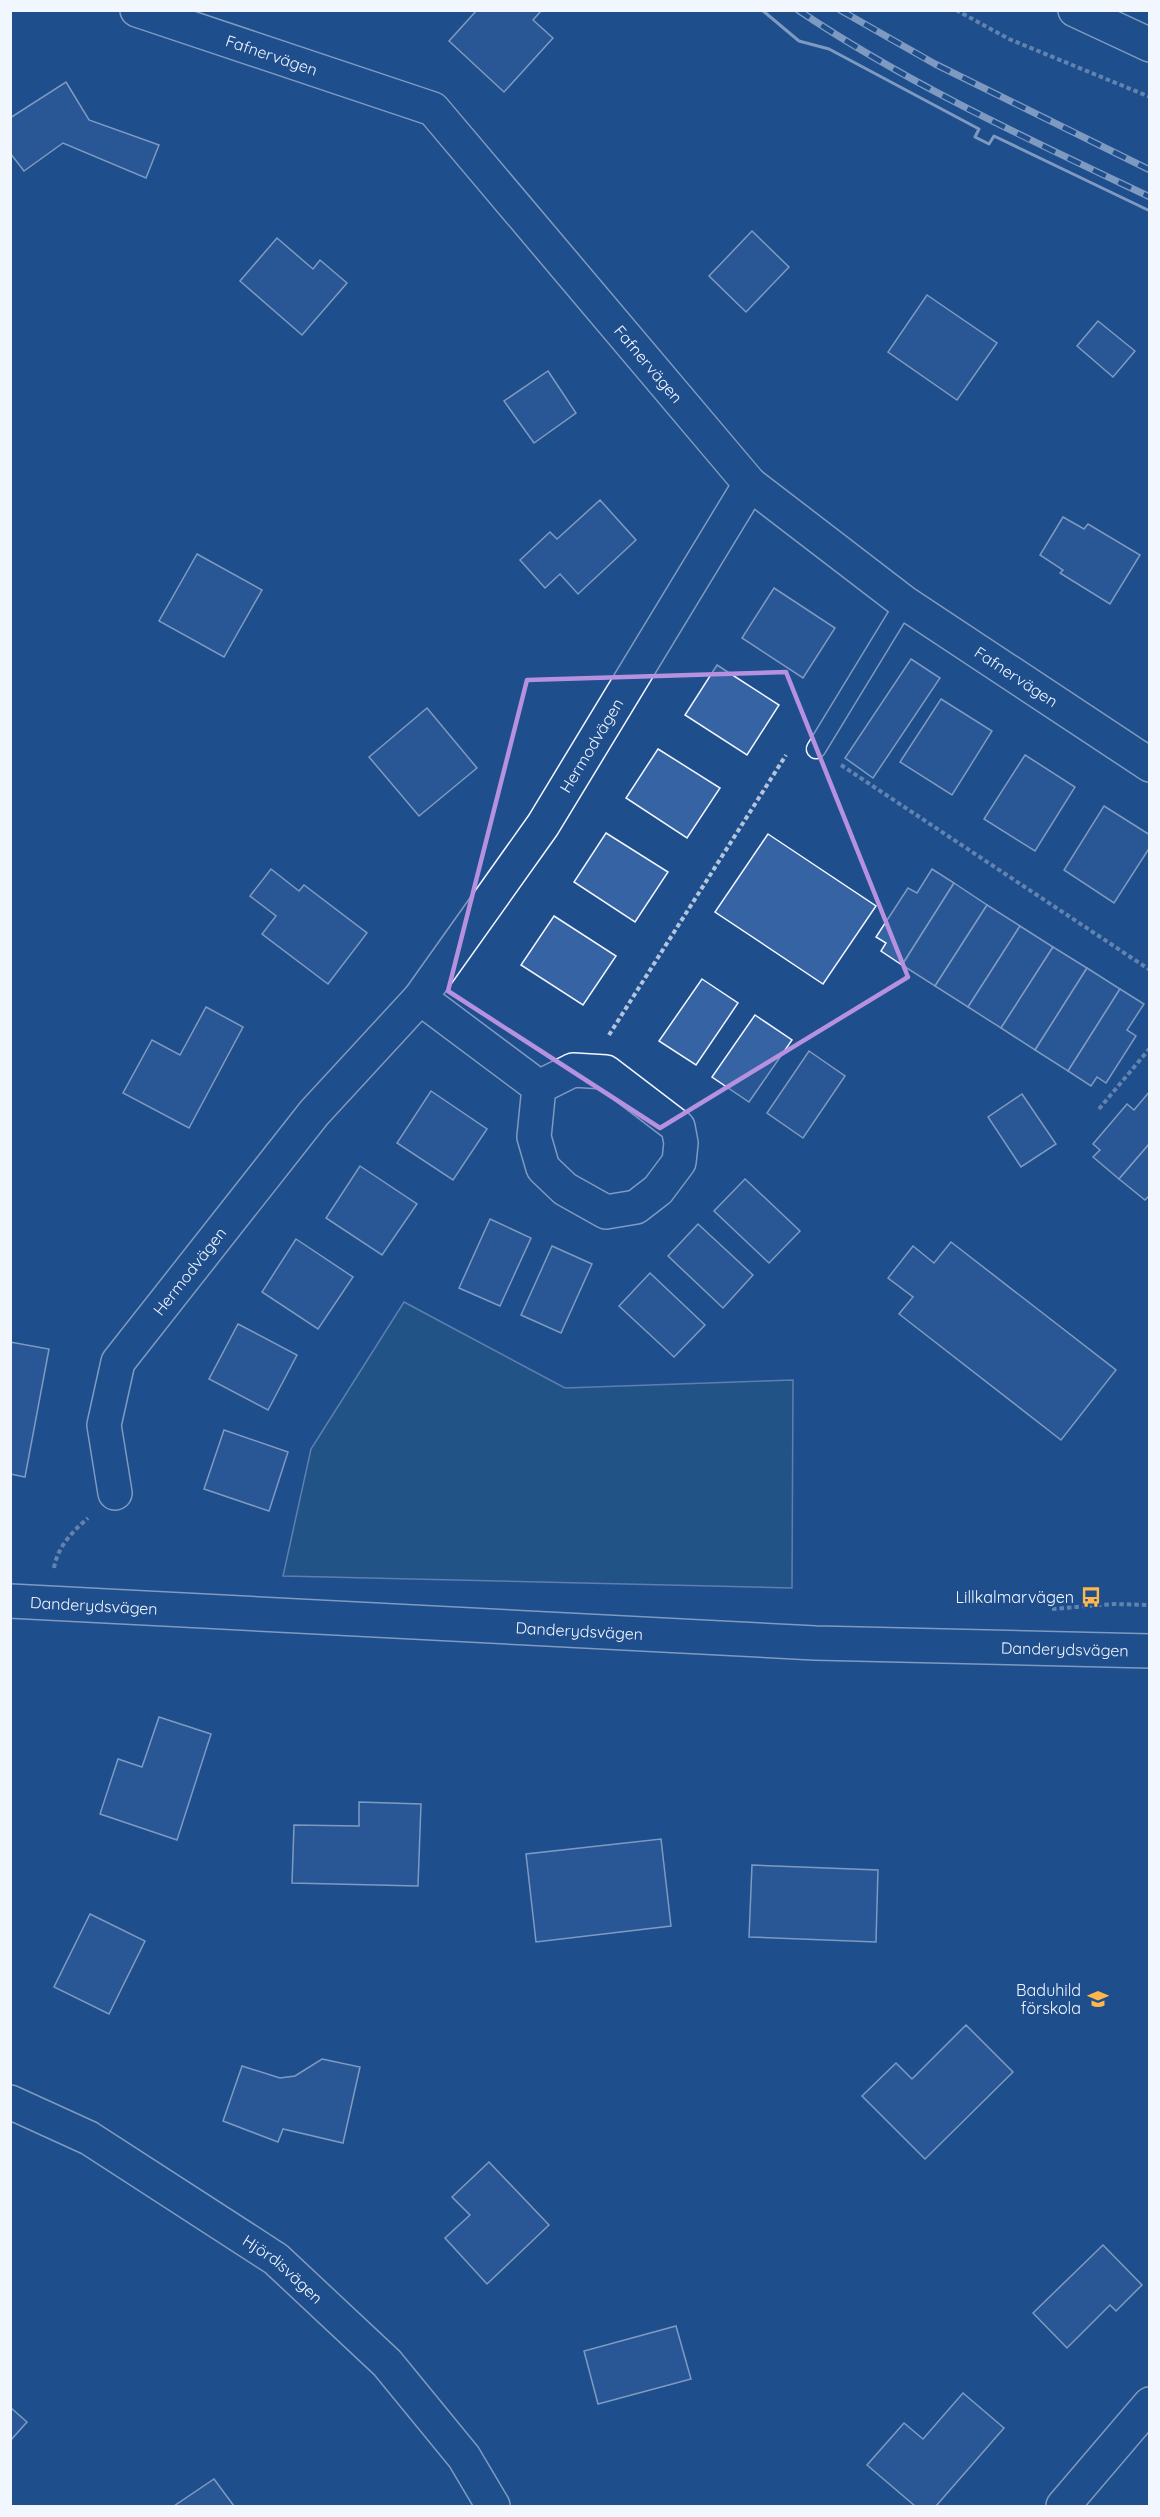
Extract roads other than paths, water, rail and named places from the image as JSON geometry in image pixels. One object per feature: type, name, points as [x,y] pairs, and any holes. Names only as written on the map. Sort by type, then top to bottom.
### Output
[{"type":"street","name":"Fafnervägen","points":[[137,10],[433,109],[750,484],[905,603],[1149,765]]},
{"type":"street","points":[[1076,10],[1149,45]]},
{"type":"street","name":"Hermodvägen","points":[[115,1493],[104,1425],[118,1362],[314,1113],[420,998],[543,825],[750,484]]},
{"type":"street","points":[[420,998],[538,1087]]},
{"type":"street","points":[[573,1070],[606,1072],[678,1127],[681,1143],[680,1162],[658,1190],[636,1207],[606,1212],[565,1189],[543,1168],[534,1137],[538,1087],[573,1070]]},
{"type":"street","name":"Danderydsvägen","points":[[10,1601],[815,1643],[1149,1651]]},
{"type":"street","name":"Hjördisvägen","points":[[10,2102],[88,2138],[276,2259],[387,2363],[464,2457],[493,2506]]},
{"type":"street","points":[[1063,2506],[1149,2404]]},
{"type":"lane","points":[[816,749],[905,603]]},
{"type":"railway","points":[[798,10],[926,87],[1150,197]]},
{"type":"railway","points":[[840,10],[935,64],[1150,170]]},
{"type":"place","name":"Lillkalmarvägen","points":[[1091,1597]]},
{"type":"place","name":"Baduhild förskola","points":[[1098,1999]]}]
